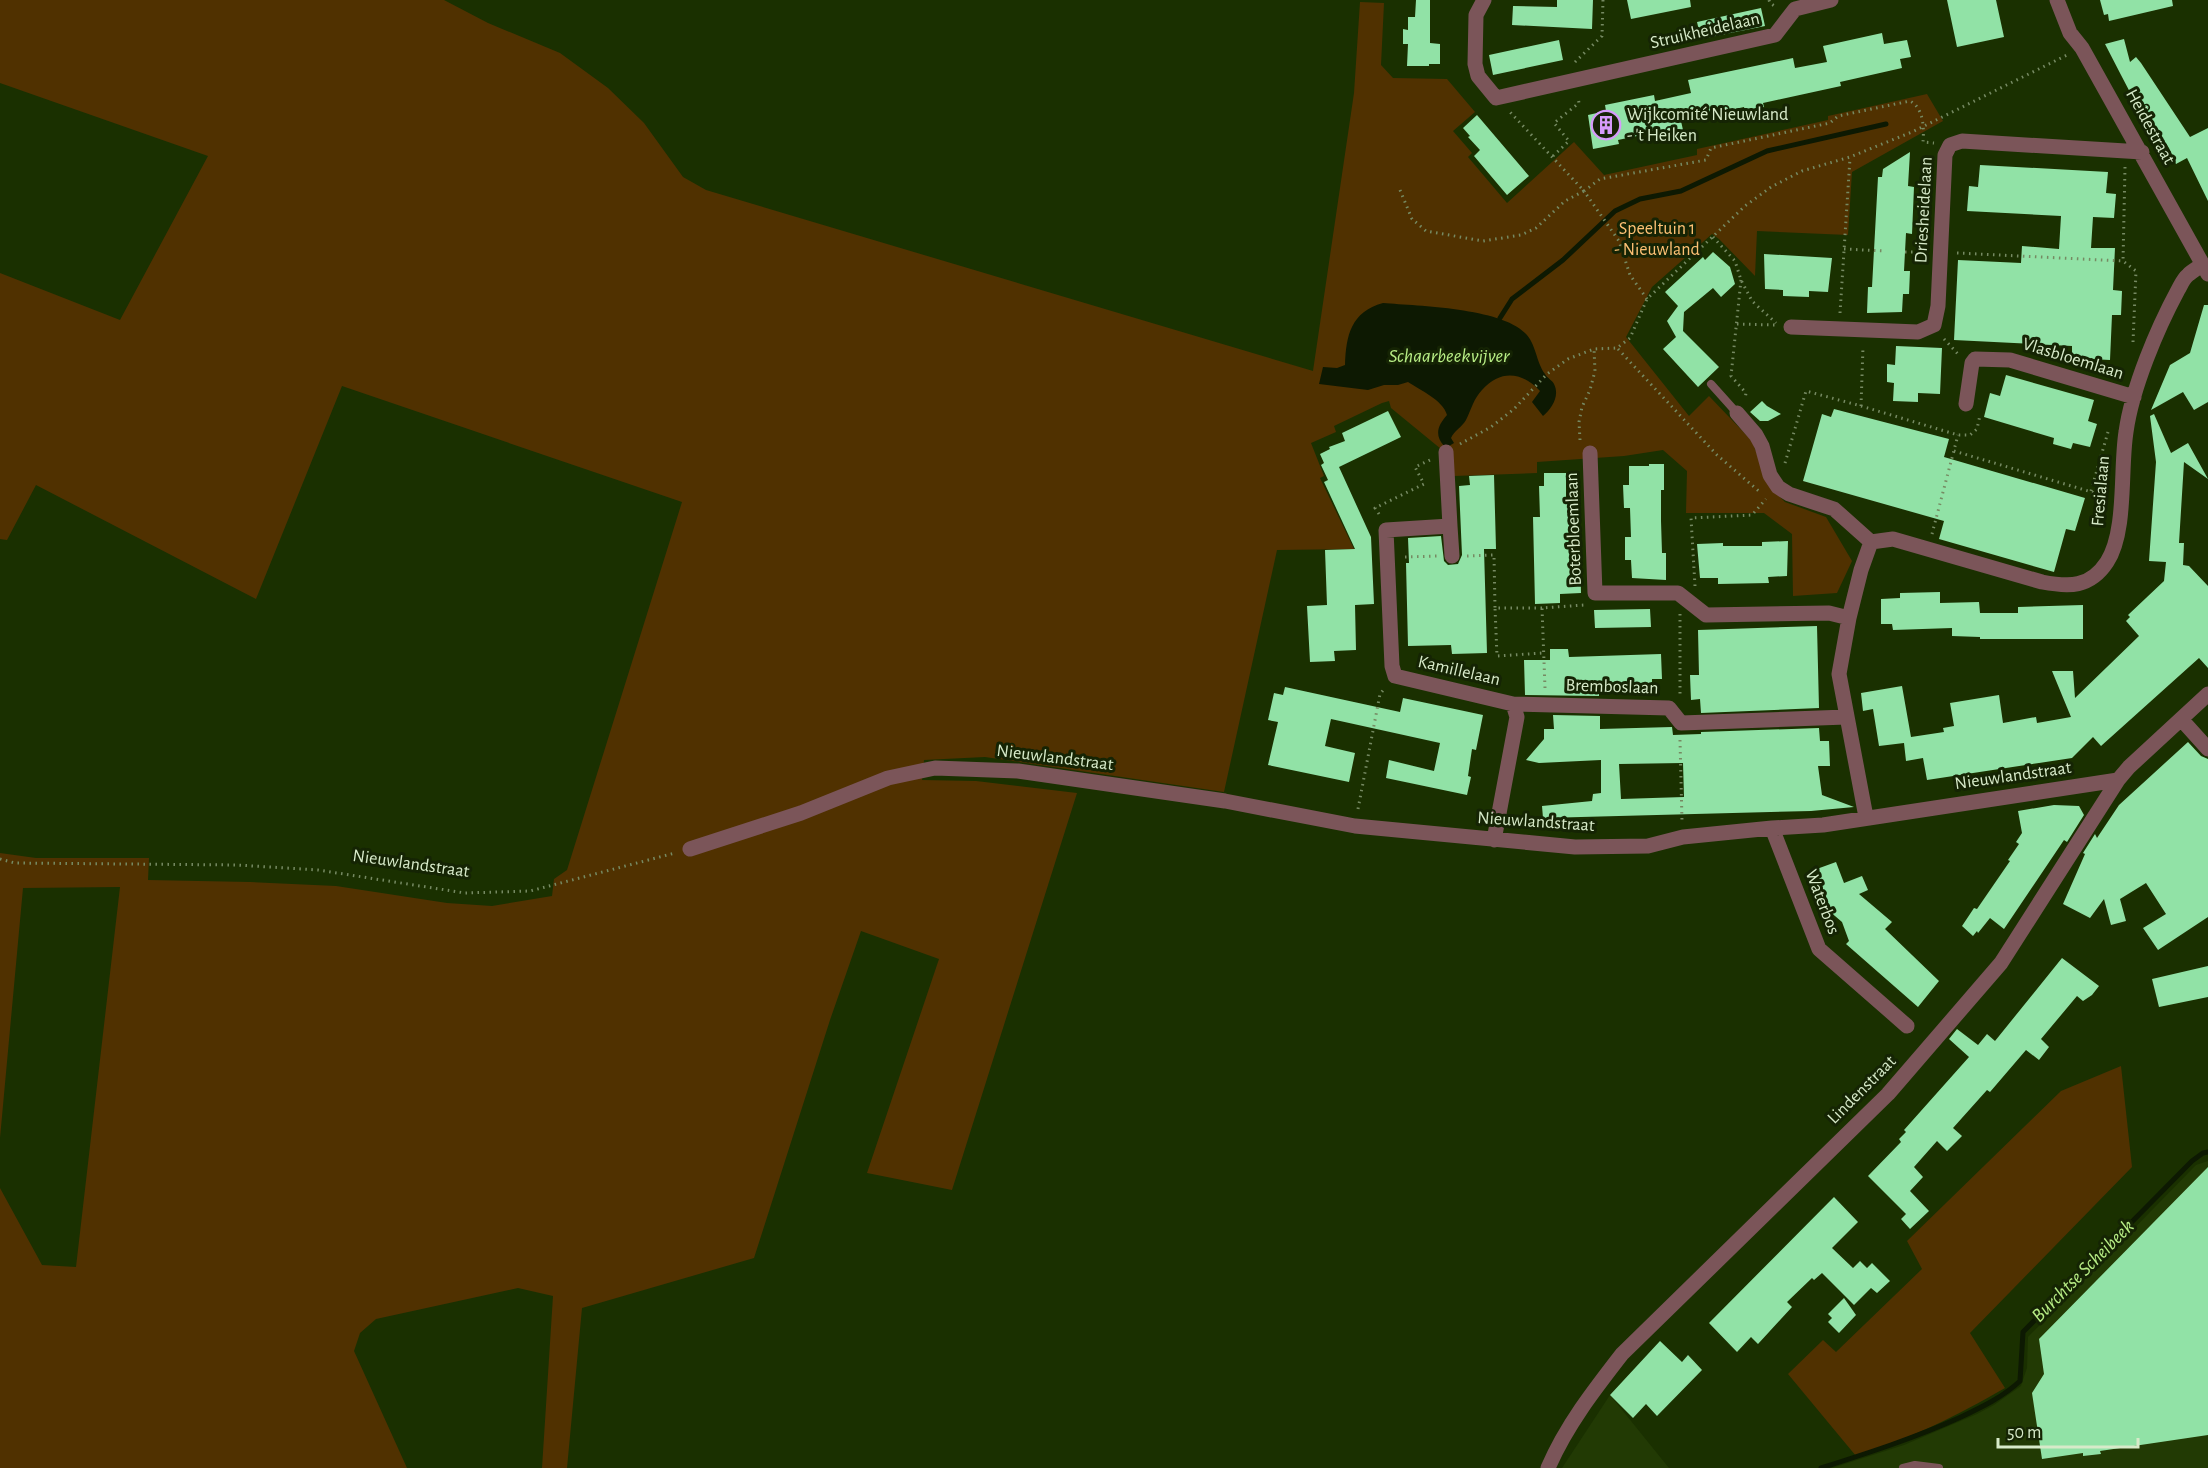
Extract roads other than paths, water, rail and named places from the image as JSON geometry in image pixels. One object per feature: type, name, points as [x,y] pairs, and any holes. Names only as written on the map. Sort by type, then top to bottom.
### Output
[{"type":"street","name":"Struikheidelaan","points":[[1484,0],[1476,15],[1475,64],[1478,76],[1496,98],[1775,34],[1795,9],[1831,0]]},
{"type":"street","name":"Heidestraat","points":[[2056,0],[2070,33],[2082,48],[2142,152],[2205,269]]},
{"type":"street","name":"Driesheidelaan","points":[[1791,327],[1918,332],[1934,325],[1938,306],[1945,155],[1950,146],[1962,141],[2142,152]]},
{"type":"street","name":"Fresialaan","points":[[1871,542],[1893,539],[2042,582],[2065,586],[2079,584],[2094,577],[2108,561],[2118,531],[2126,431],[2134,397],[2168,308],[2186,275],[2205,269]]},
{"type":"street","name":"Vlasbloemlaan","points":[[1966,404],[1972,363],[1975,359],[2010,360],[2134,397]]},
{"type":"street","points":[[1740,416],[1762,446],[1770,475],[1778,487],[1788,494],[1834,509],[1871,542],[1849,618],[1839,674],[1866,817]]},
{"type":"street","points":[[1446,452],[1452,556]]},
{"type":"street","name":"Boterbloemlaan","points":[[1590,453],[1595,593],[1678,593],[1706,615],[1829,613],[1849,618]]},
{"type":"street","name":"Kamillelaan","points":[[1450,526],[1386,530],[1392,666],[1395,676],[1513,704],[1517,717],[1494,840]]},
{"type":"street","name":"Lindenstraat","points":[[1548,1468],[1556,1449],[1587,1400],[1622,1354],[1888,1094],[2001,963],[2118,780],[2208,694]]},
{"type":"street","name":"Bremboslaan","points":[[1513,704],[1669,708],[1681,723],[1846,717]]},
{"type":"street","points":[[2181,720],[2208,749]]},
{"type":"street","name":"Nieuwlandstraat","points":[[690,849],[801,813],[888,778],[935,768],[1018,771],[1225,801],[1355,826],[1575,847],[1648,846],[1683,837],[1823,825],[2118,780]]},
{"type":"street","name":"Waterbos","points":[[1772,828],[1819,949],[1907,1026]]},
{"type":"lane","points":[[1711,384],[1740,416]]},
{"type":"lane","points":[[1903,1468],[1915,1465],[1939,1468]]},
{"type":"water","name":"Schaarbeekvijver","points":[[1383,303],[1479,313],[1513,325],[1529,337],[1542,369],[1556,388],[1556,397],[1552,406],[1543,416],[1532,402],[1540,391],[1519,377],[1504,376],[1489,383],[1482,390],[1466,420],[1451,438],[1454,443],[1444,446],[1438,434],[1439,426],[1447,415],[1445,410],[1430,396],[1408,382],[1368,390],[1319,384],[1323,367],[1337,368],[1345,365],[1349,335],[1357,319],[1372,307]]},
{"type":"waterway","points":[[1500,318],[1512,299],[1563,260],[1615,211],[1640,199],[1681,191],[1767,151],[1886,124]]},
{"type":"waterway","name":"Burchtse Scheibeek","points":[[1821,1468],[1944,1425],[1999,1397],[2013,1387],[2020,1381],[2023,1332],[2192,1161],[2208,1152]]},
{"type":"place","name":"Wijkcomité Nieuwland - 't Heiken","points":[[1606,125]]},
{"type":"park label","name":"Speeltuin 1 - Nieuwland","points":[[1657,239]]}]
